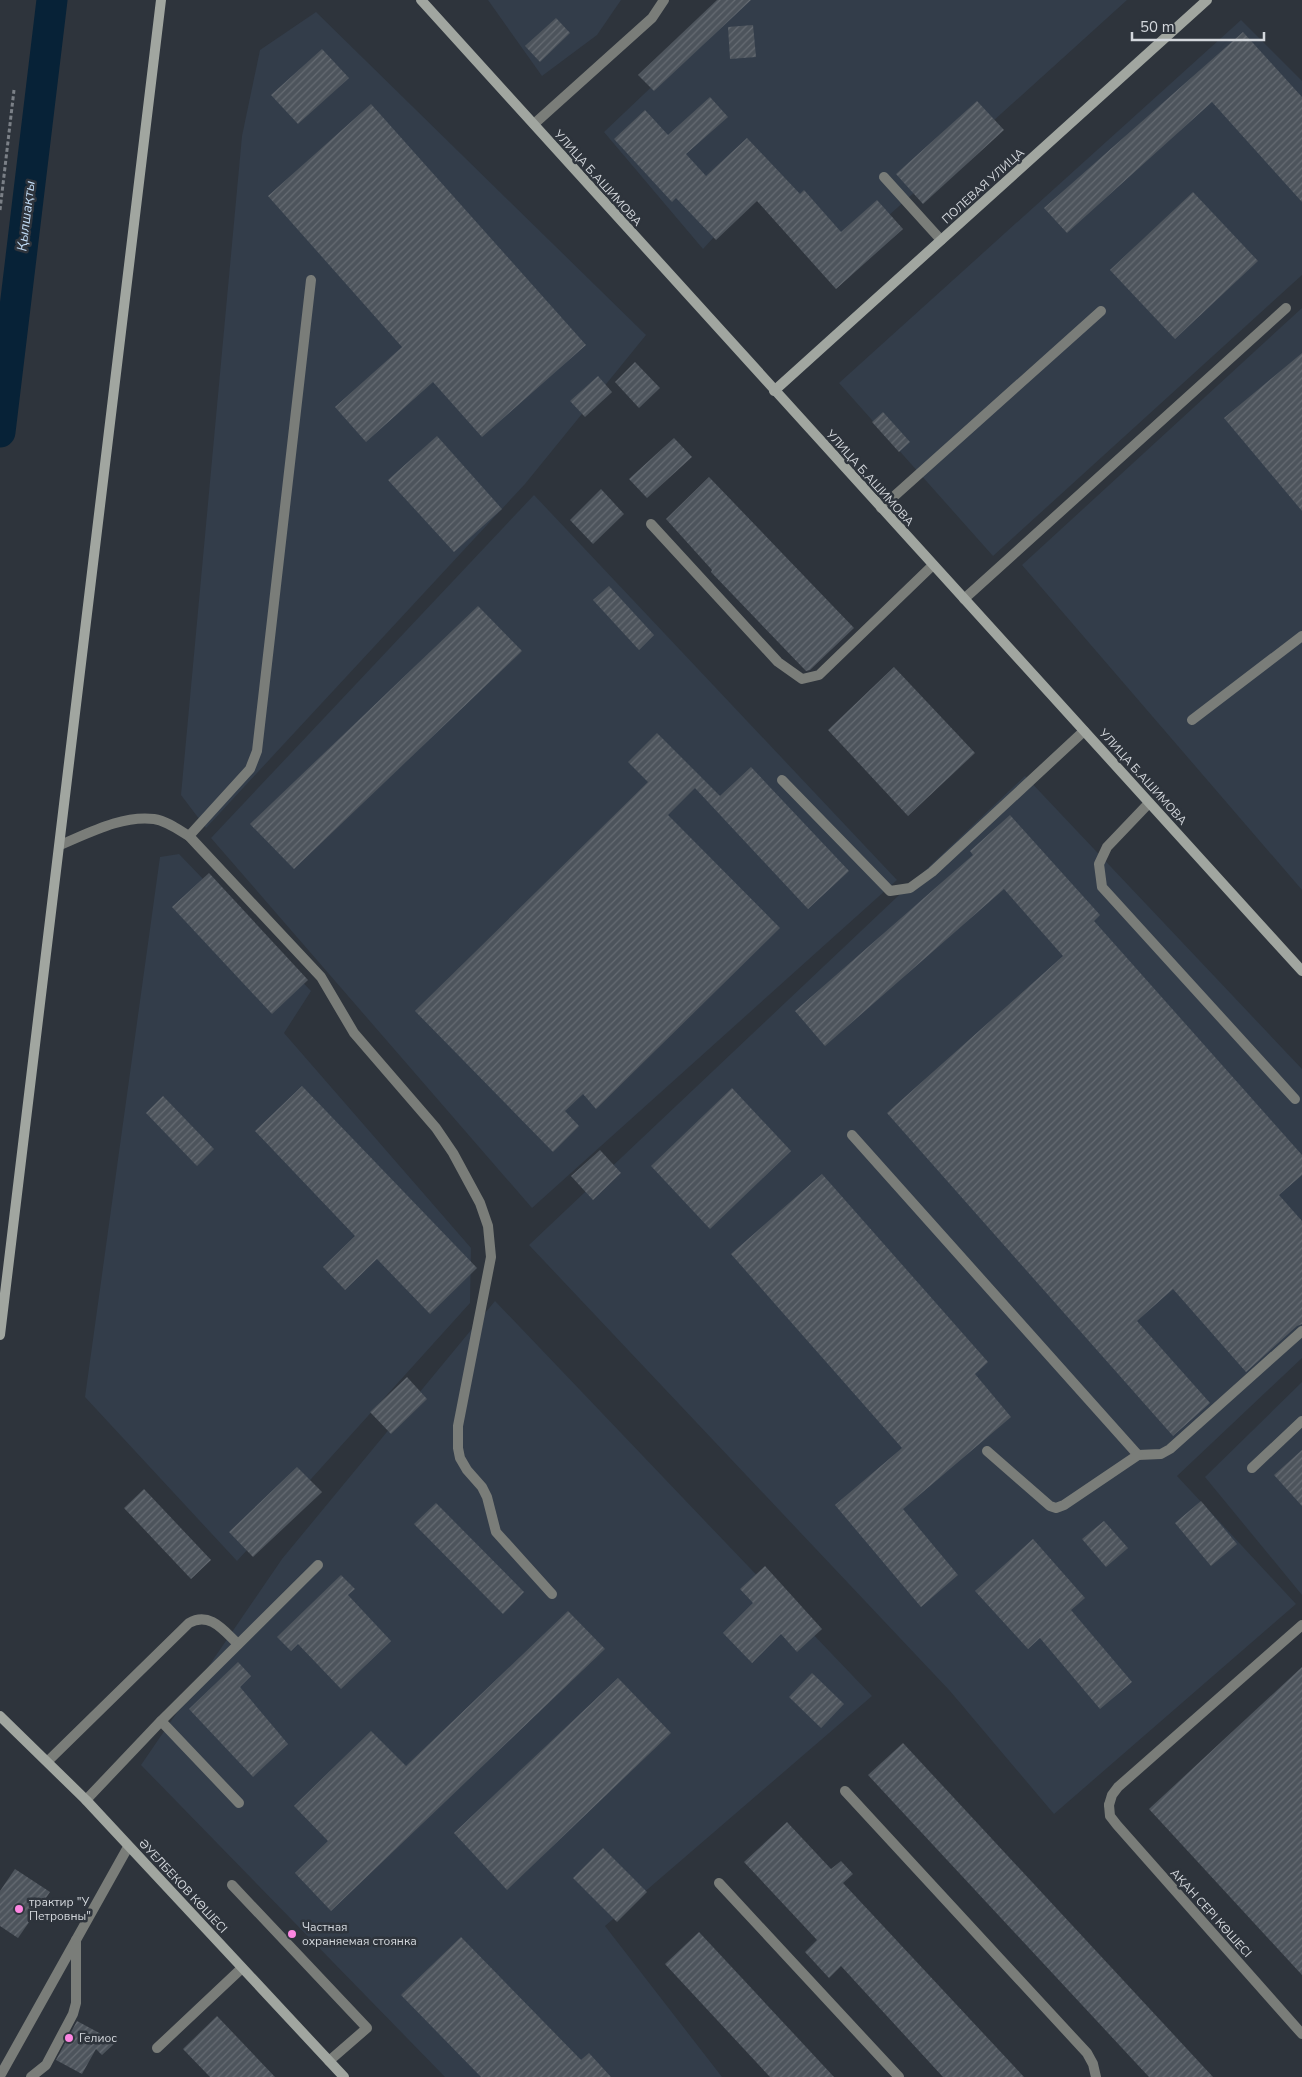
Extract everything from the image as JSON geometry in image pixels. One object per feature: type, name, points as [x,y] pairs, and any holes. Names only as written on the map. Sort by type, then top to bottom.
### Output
[{"type":"street","points":[[0,1334],[161,0]]},
{"type":"street","name":"УЛИЦА Б.АШИМОВА","points":[[421,0],[1302,971]]},
{"type":"street","points":[[534,124],[652,18],[664,0]]},
{"type":"street","name":"ПОЛЕВАЯ УЛИЦА","points":[[774,391],[1207,0]]},
{"type":"street","points":[[884,177],[941,240]]},
{"type":"street","points":[[189,836],[250,769],[257,751],[311,280]]},
{"type":"street","points":[[964,599],[1286,308]]},
{"type":"street","points":[[881,508],[1101,311]]},
{"type":"street","points":[[651,524],[778,662],[802,679],[819,675],[933,565]]},
{"type":"street","points":[[1192,720],[1302,636]]},
{"type":"street","points":[[782,780],[890,891],[910,888],[932,872],[1084,732]]},
{"type":"street","points":[[1149,803],[1107,847],[1099,864],[1102,887],[1295,1099]]},
{"type":"street","points":[[60,844],[104,827],[133,820],[154,819],[176,828],[189,836],[320,977],[354,1033],[436,1128],[453,1153],[480,1202],[488,1226],[491,1257],[458,1426],[458,1448],[464,1465],[487,1497],[496,1532],[552,1594]]},
{"type":"street","points":[[852,1135],[1138,1455]]},
{"type":"street","points":[[987,1451],[1050,1506],[1056,1508],[1064,1505],[1138,1455],[1161,1454],[1170,1449],[1302,1330]]},
{"type":"street","points":[[1252,1468],[1302,1421]]},
{"type":"street","points":[[86,1800],[318,1565]]},
{"type":"street","points":[[48,1761],[189,1623],[200,1618],[208,1619],[216,1623],[238,1644]]},
{"type":"street","name":"АҚАН СЕРІ КӨШЕСІ","points":[[1302,1625],[1118,1787],[1112,1795],[1109,1805],[1110,1816],[1117,1825],[1302,2034]]},
{"type":"street","name":"ӘУЕЛБЕКОВ КӨШЕСІ","points":[[0,1716],[86,1800],[344,2077]]},
{"type":"street","points":[[161,1722],[240,1803]]},
{"type":"street","points":[[845,1791],[1087,2053],[1093,2064],[1096,2077]]},
{"type":"street","points":[[0,2076],[128,1847]]},
{"type":"street","points":[[719,1883],[899,2077]]},
{"type":"street","points":[[232,1885],[367,2028],[329,2061]]},
{"type":"street","points":[[31,2077],[46,2065],[73,2014],[76,2003],[76,1939]]},
{"type":"street","points":[[157,2048],[242,1968]]},
{"type":"path","points":[[0,210],[14,90]]},
{"type":"shaded area","points":[[488,0],[621,0],[597,35],[542,76]]},
{"type":"shaded area","points":[[743,0],[1127,0],[834,265],[766,180],[703,249],[604,132]]},
{"type":"shaded area","points":[[316,12],[646,335],[525,484],[206,828],[181,795],[242,136],[260,50]]},
{"type":"shaded area","points":[[1241,20],[1302,81],[1302,275],[993,556],[839,383]]},
{"type":"shaded area","points":[[1302,308],[1302,890],[1022,565]]},
{"type":"shaded area","points":[[534,495],[897,880],[532,1208],[211,838]]},
{"type":"shaded area","points":[[1025,776],[1302,1069],[1302,1358],[1177,1476],[1296,1604],[1054,1814],[950,1691],[529,1245]]},
{"type":"shaded area","points":[[179,854],[311,991],[284,1033],[471,1248],[470,1303],[237,1561],[85,1397],[160,857]]},
{"type":"shaded area","points":[[495,1301],[872,1696],[605,1926],[722,2077],[445,2077],[141,1765],[282,1559]]},
{"type":"shaded area","points":[[1302,1382],[1302,1595],[1205,1477]]},
{"type":"building","points":[[717,0],[751,0],[654,91],[638,75]]},
{"type":"building","points":[[556,18],[570,33],[540,62],[525,46]]},
{"type":"building","points":[[753,25],[756,57],[730,59],[728,27]]},
{"type":"building","points":[[1243,32],[1302,97],[1302,202],[1212,102],[1067,233],[1044,208]]},
{"type":"building","points":[[322,49],[349,78],[298,124],[271,95]]},
{"type":"building","points":[[710,97],[728,117],[686,154],[706,176],[747,138],[800,194],[804,190],[841,232],[877,200],[903,229],[836,289],[757,201],[716,240],[676,198],[672,202],[614,139],[645,110],[668,135]]},
{"type":"building","points":[[977,101],[1004,130],[923,204],[896,174]]},
{"type":"building","points":[[371,104],[586,345],[482,437],[433,382],[366,442],[335,407],[402,347],[268,196]]},
{"type":"building","points":[[1193,192],[1258,261],[1175,339],[1110,270]]},
{"type":"building","points":[[1302,353],[1302,511],[1224,418]]},
{"type":"building","points":[[635,362],[660,388],[639,408],[615,382]]},
{"type":"building","points":[[598,376],[612,392],[585,417],[570,401]]},
{"type":"building","points":[[883,412],[910,442],[899,452],[872,422]]},
{"type":"building","points":[[437,436],[502,509],[454,552],[388,480]]},
{"type":"building","points":[[674,438],[692,457],[647,498],[629,479]]},
{"type":"building","points":[[709,477],[854,628],[810,670],[806,671],[711,572],[712,570],[666,519]]},
{"type":"building","points":[[601,489],[624,514],[593,544],[570,520]]},
{"type":"building","points":[[609,586],[654,635],[639,650],[593,600]]},
{"type":"building","points":[[478,606],[522,651],[294,869],[250,824]]},
{"type":"building","points":[[894,667],[975,753],[908,816],[828,730]]},
{"type":"building","points":[[657,733],[720,796],[751,767],[849,871],[808,909],[695,788],[668,815],[780,928],[596,1109],[583,1094],[565,1111],[579,1126],[553,1152],[415,1011],[648,782],[628,762]]},
{"type":"building","points":[[1010,815],[1100,915],[1094,921],[1302,1155],[1302,1175],[1279,1195],[1302,1221],[1302,1324],[1297,1326],[1246,1372],[1173,1289],[1137,1321],[1210,1403],[1173,1436],[887,1113],[1063,956],[1004,889],[825,1046],[795,1011],[973,855],[970,851]]},
{"type":"building","points":[[209,873],[308,980],[272,1014],[172,907]]},
{"type":"building","points":[[302,1086],[477,1268],[430,1314],[377,1259],[345,1290],[323,1267],[355,1236],[255,1131]]},
{"type":"building","points":[[732,1088],[791,1151],[710,1229],[651,1166]]},
{"type":"building","points":[[163,1096],[214,1149],[197,1166],[146,1113]]},
{"type":"building","points":[[600,1150],[621,1173],[593,1200],[571,1176]]},
{"type":"building","points":[[822,1174],[988,1362],[975,1374],[1011,1417],[903,1509],[958,1575],[921,1607],[835,1505],[902,1448],[731,1254]]},
{"type":"building","points":[[407,1377],[427,1399],[391,1434],[370,1412]]},
{"type":"building","points":[[1302,1450],[1302,1506],[1274,1475]]},
{"type":"building","points":[[297,1467],[322,1492],[253,1557],[229,1532]]},
{"type":"building","points":[[144,1489],[211,1560],[191,1579],[124,1508]]},
{"type":"building","points":[[1201,1501],[1237,1544],[1211,1566],[1175,1523]]},
{"type":"building","points":[[436,1503],[524,1592],[503,1614],[414,1524]]},
{"type":"building","points":[[1104,1521],[1128,1548],[1106,1567],[1082,1539]]},
{"type":"building","points":[[1033,1539],[1085,1598],[1071,1610],[1132,1682],[1100,1709],[1040,1638],[1028,1649],[975,1591]]},
{"type":"building","points":[[765,1566],[822,1629],[797,1652],[781,1634],[752,1663],[723,1633],[753,1603],[740,1589]]},
{"type":"building","points":[[341,1575],[355,1589],[348,1595],[391,1641],[341,1689],[298,1644],[291,1651],[277,1637]]},
{"type":"building","points":[[568,1611],[605,1649],[331,1911],[295,1873],[328,1841],[294,1806],[371,1731],[406,1766]]},
{"type":"building","points":[[238,1662],[251,1676],[240,1687],[288,1744],[253,1777],[189,1709]]},
{"type":"building","points":[[1302,1667],[1302,1975],[1149,1809]]},
{"type":"building","points":[[812,1673],[844,1704],[821,1728],[789,1697]]},
{"type":"building","points":[[618,1678],[671,1733],[507,1890],[454,1833]]},
{"type":"building","points":[[903,1743],[1213,2077],[1149,2077],[868,1775]]},
{"type":"building","points":[[787,1822],[831,1869],[841,1861],[853,1874],[843,1883],[1024,2077],[943,2077],[841,1966],[829,1978],[805,1952],[817,1940],[744,1862]]},
{"type":"building","points":[[603,1848],[647,1892],[617,1922],[573,1878]]},
{"type":"building","name":"трактир \"У Петровны\"","points":[[15,1869],[50,1892],[18,1938],[0,1926],[0,1891]]},
{"type":"building","points":[[699,1932],[834,2077],[770,2077],[665,1964]]},
{"type":"building","points":[[461,1937],[581,2060],[589,2053],[611,2077],[481,2077],[401,1995]]},
{"type":"building","points":[[217,2016],[275,2077],[210,2077],[183,2049]]},
{"type":"building","name":"Гелиос","points":[[77,2021],[116,2042],[102,2055],[96,2049],[82,2074],[56,2060]]},
{"type":"waterway","name":"Қылшақты","points":[[0,432],[52,0]]},
{"type":"place","name":"трактир \"У Петровны\"","points":[[19,1909]]},
{"type":"place","name":"Частная охраняемая стоянка","points":[[292,1934]]},
{"type":"place","name":"Гелиос","points":[[69,2038]]}]
